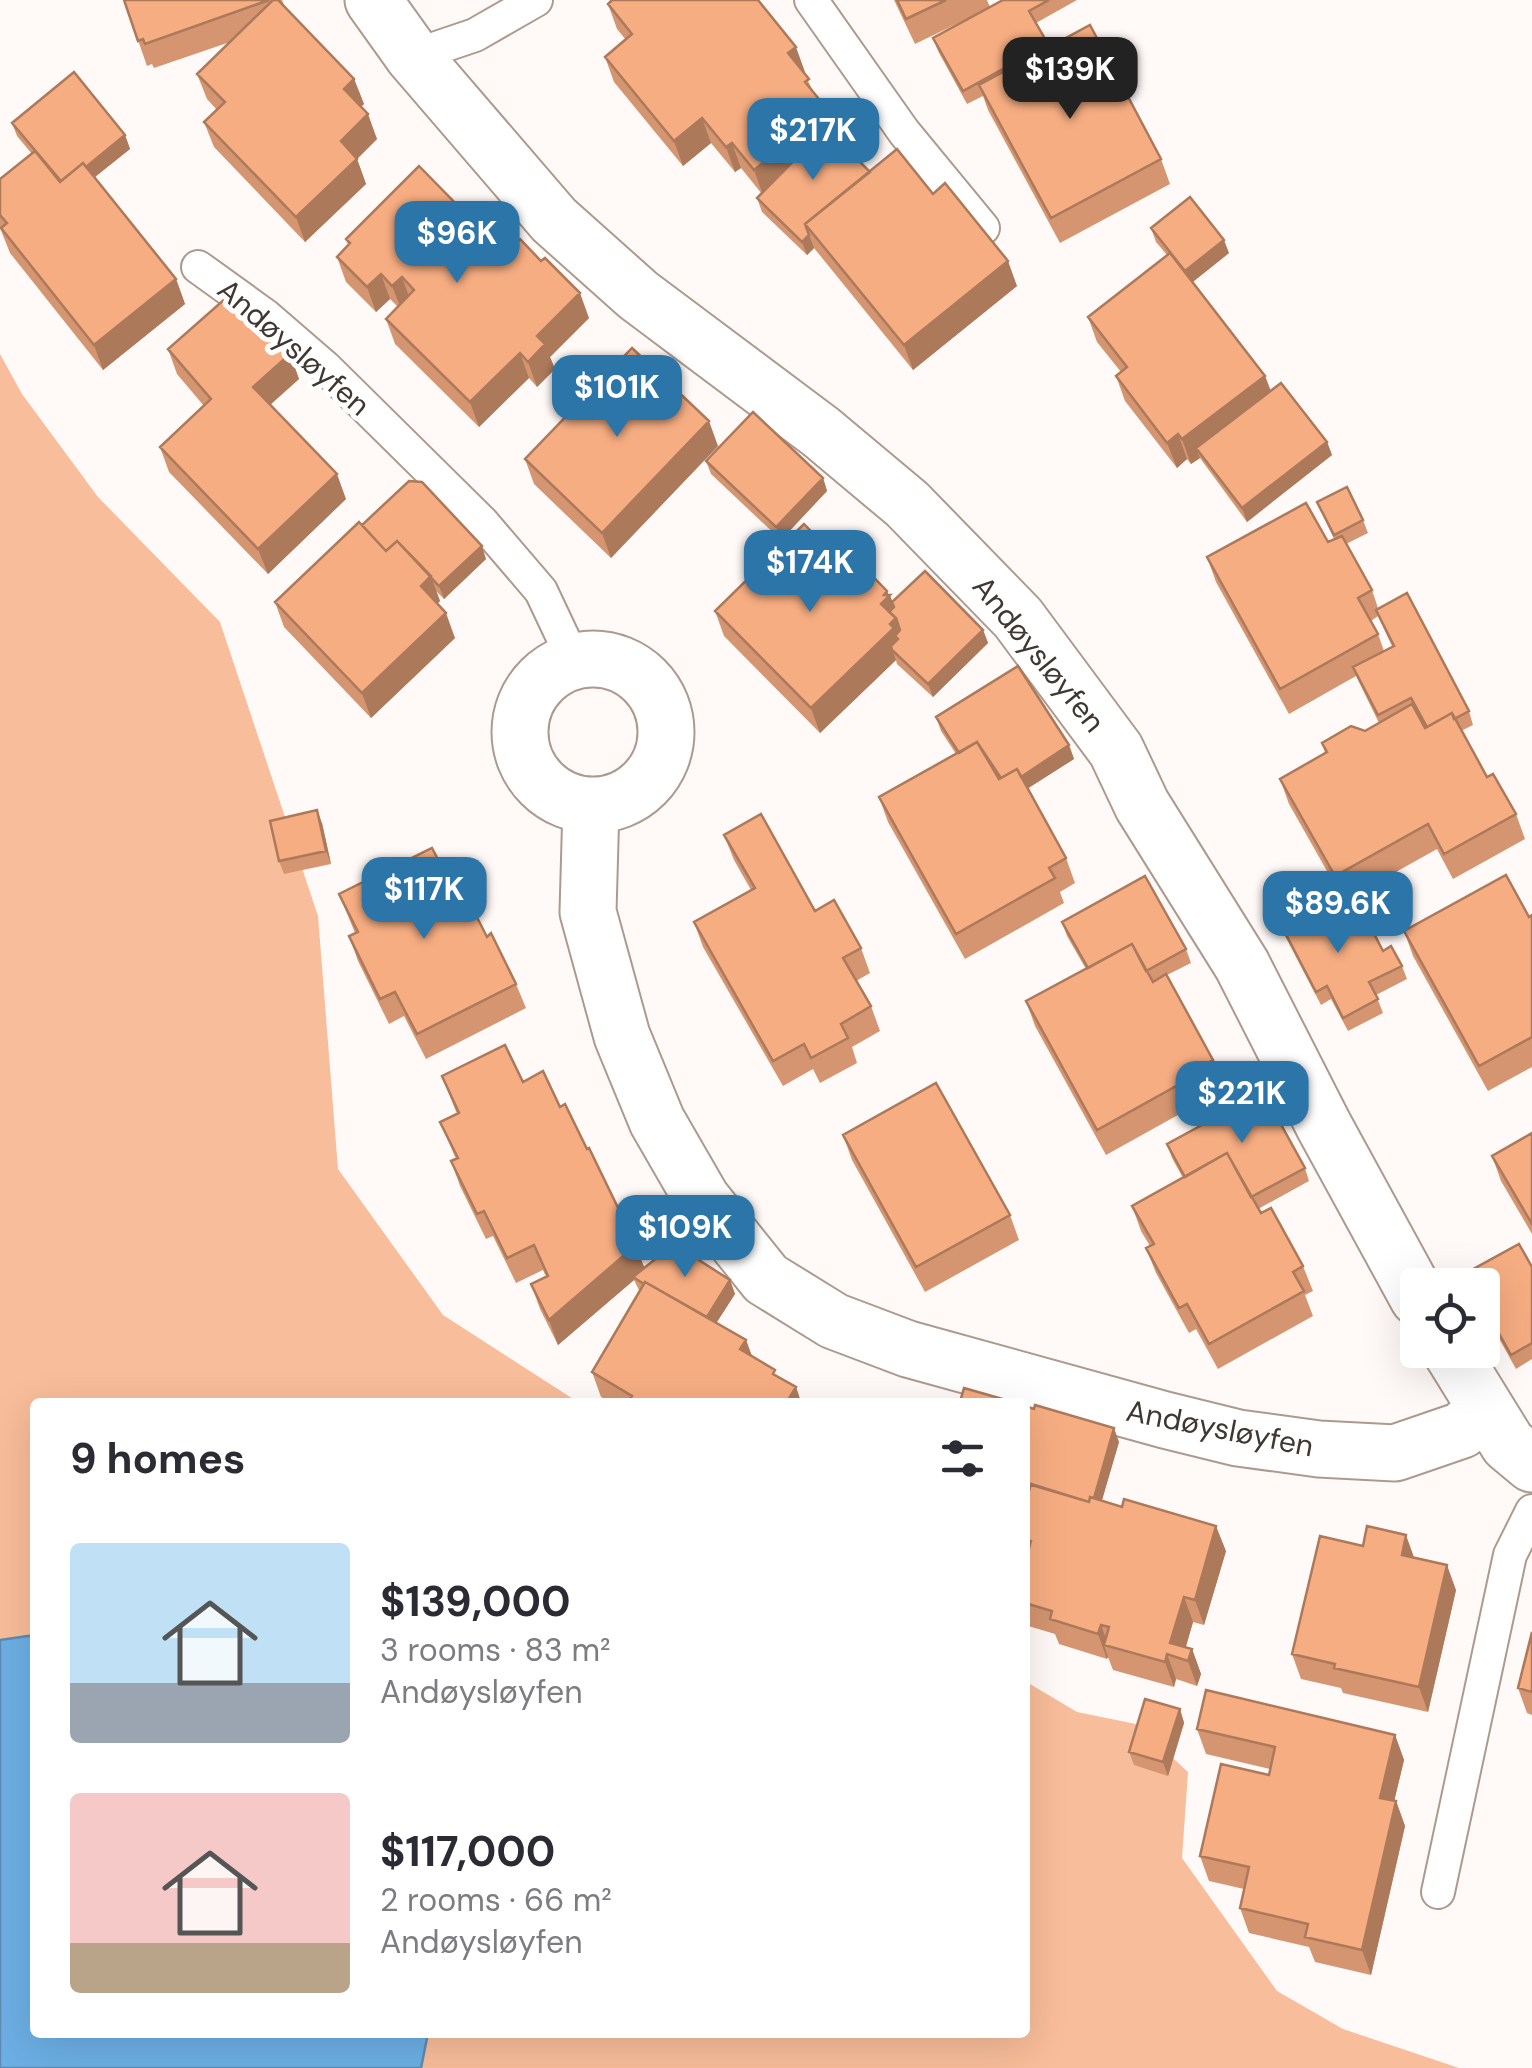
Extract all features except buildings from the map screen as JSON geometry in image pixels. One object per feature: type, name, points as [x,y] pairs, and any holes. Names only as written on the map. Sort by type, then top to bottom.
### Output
[{"type":"street","name":"Andøysløyfen","points":[[373,0],[414,56],[554,220],[638,295],[822,432],[892,492],[1018,618],[1116,750],[1142,805],[1242,965],[1402,1268]]},
{"type":"street","points":[[598,658],[640,675],[656,692],[665,714],[667,736],[662,759],[634,794],[613,803],[570,803],[550,793],[524,756],[520,733],[523,709],[535,686],[552,671],[574,661],[598,658]]},
{"type":"street","name":"Andøysløyfen","points":[[590,806],[588,912],[622,1036],[657,1120],[702,1199],[766,1278],[834,1320],[908,1349],[1238,1438],[1318,1449],[1395,1453],[1462,1430],[1486,1409]]},
{"type":"street","points":[[1461,1368],[1508,1444],[1532,1464]]},
{"type":"lane","points":[[414,56],[475,34],[536,0]]},
{"type":"lane","points":[[811,0],[904,132],[983,228]]},
{"type":"lane","name":"Andøysløyfen","points":[[198,267],[266,316],[325,367],[482,522],[541,591],[574,661]]},
{"type":"lane","points":[[1438,1892],[1510,1556],[1532,1511]]},
{"type":"shaded area","points":[[0,354],[22,394],[98,497],[220,622],[318,916],[338,1169],[443,1315],[572,1398],[30,1398],[30,1636],[0,1640]]},
{"type":"shaded area","points":[[1030,1684],[1077,1712],[1136,1724],[1188,1772],[1182,1858],[1277,1991],[1343,2029],[1459,2068],[421,2068],[427,2038],[1030,2038]]},
{"type":"water","points":[[30,1636],[30,2038],[427,2038],[421,2068],[0,2068],[0,1640]]}]
